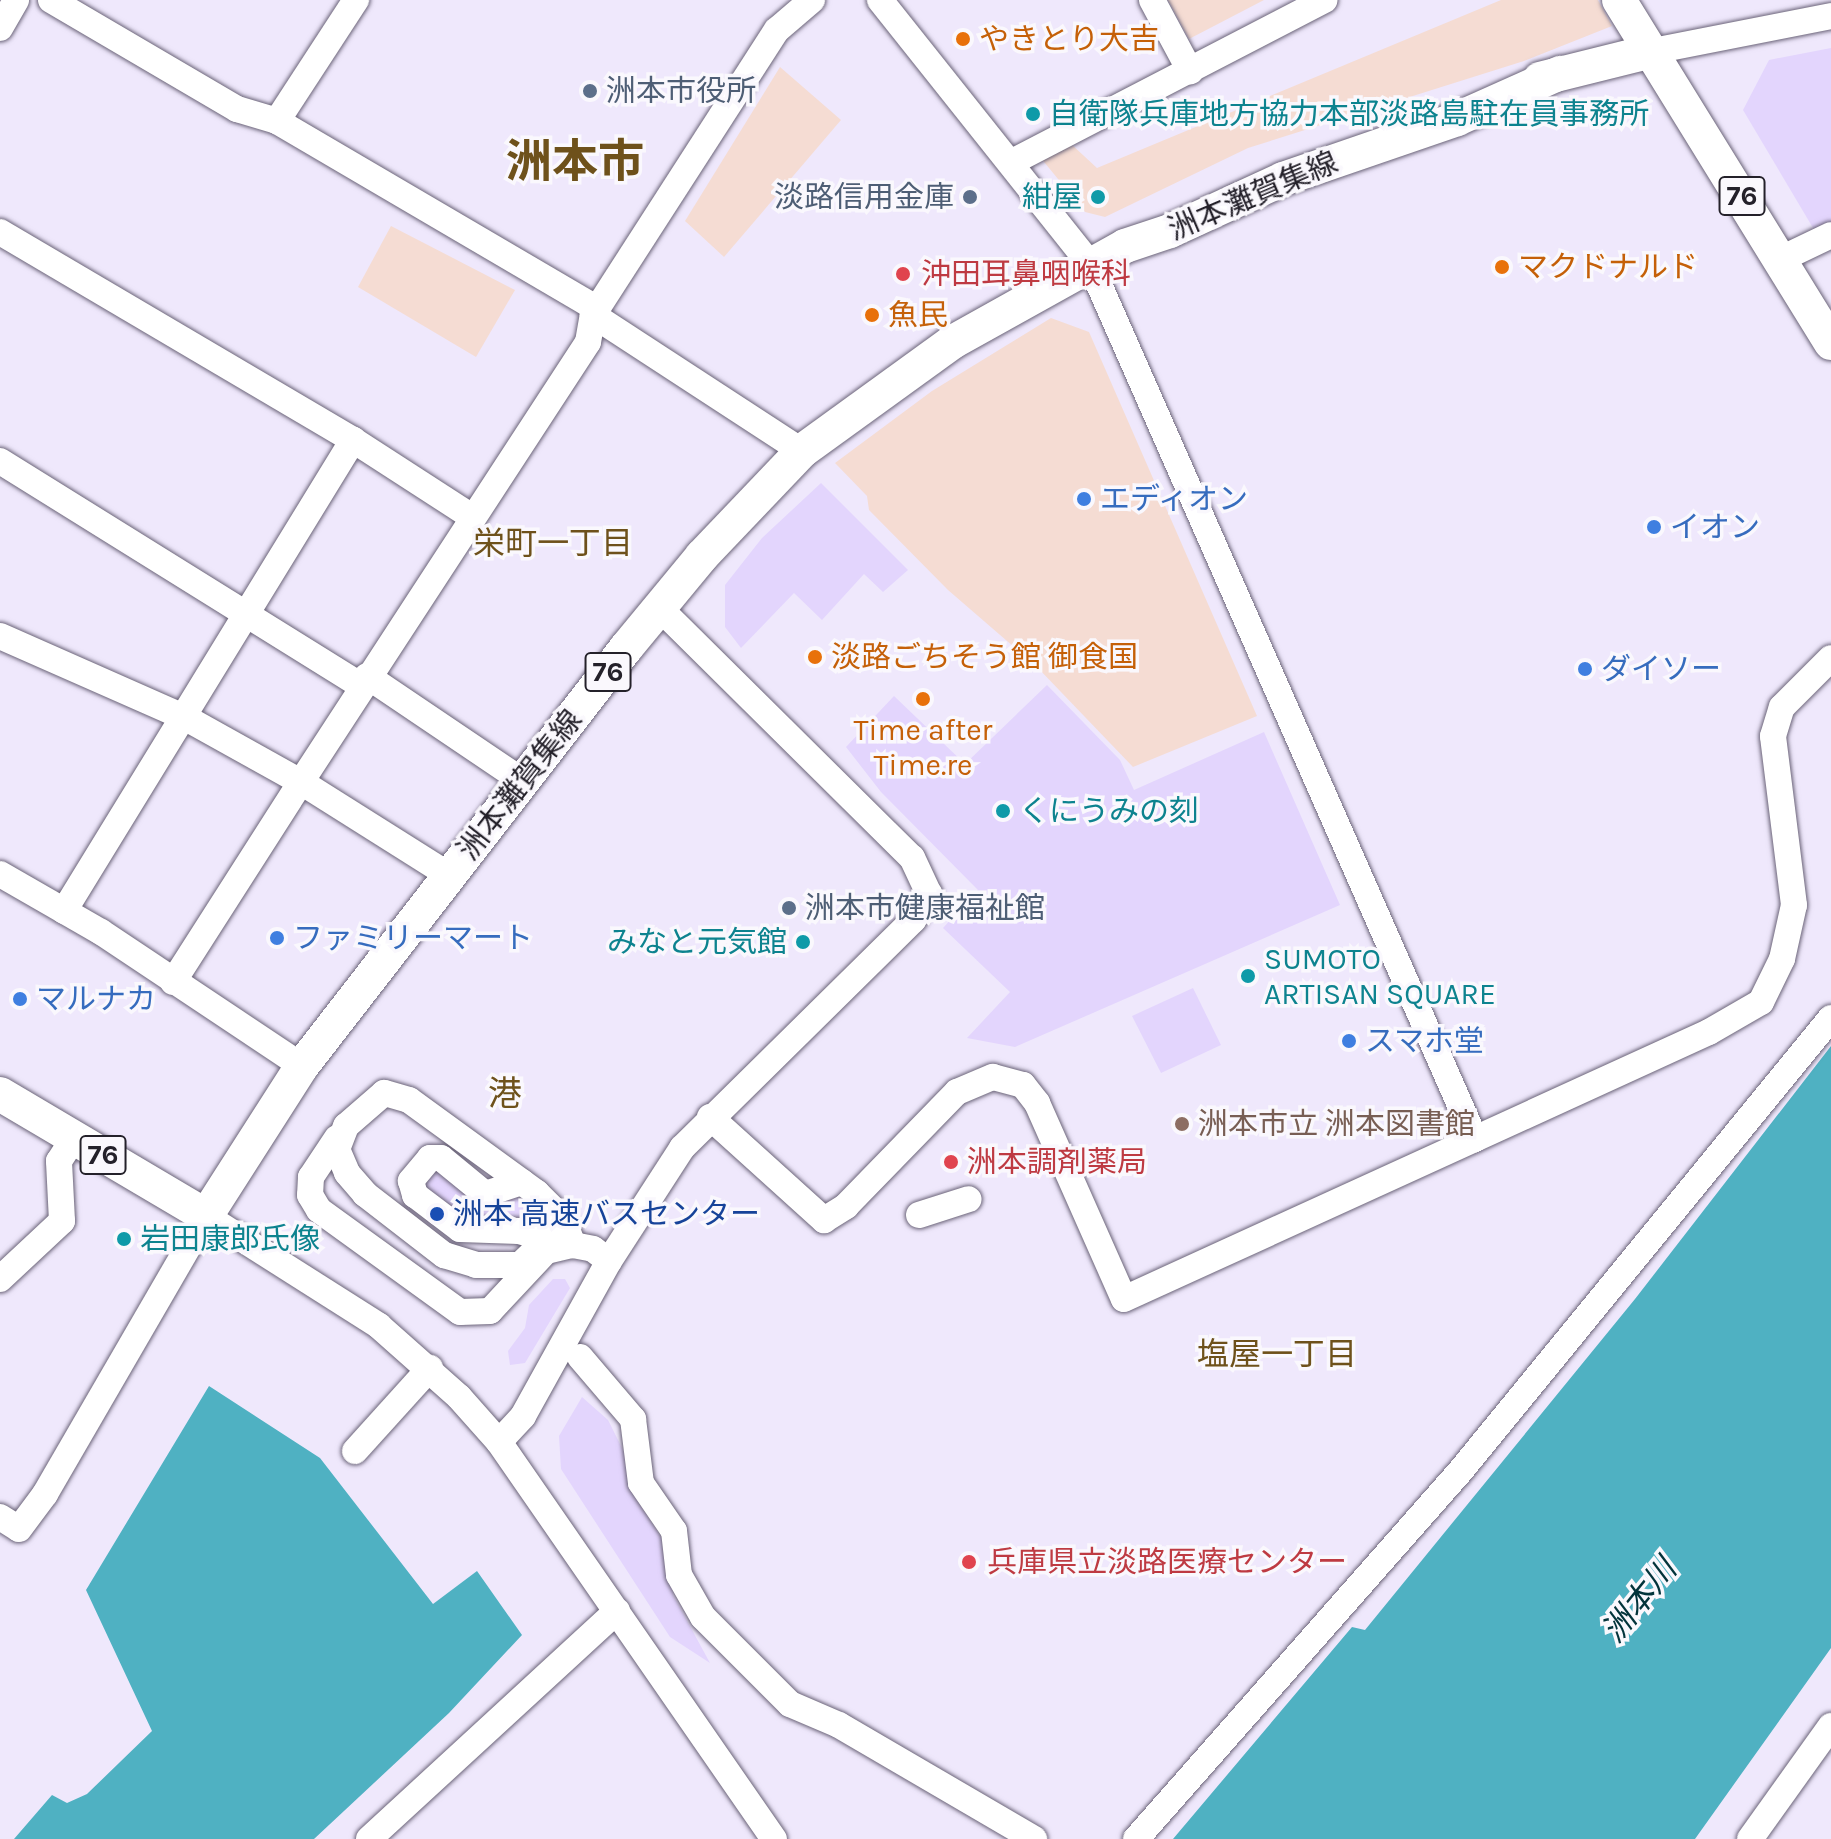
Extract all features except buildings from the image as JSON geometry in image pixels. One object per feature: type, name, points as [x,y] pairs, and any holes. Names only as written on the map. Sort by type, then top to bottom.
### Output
[{"type":"main road","points":[[1619,0],[1648,52]]},
{"type":"main road","name":"洲本灘賀集線","points":[[206,1216],[302,1066],[450,876],[659,608],[802,451],[910,370],[1125,246],[1170,231],[1283,179],[1457,119],[1560,73],[1648,52]]},
{"type":"main road","name":"76","points":[[1648,52],[1831,343]]},
{"type":"main road","name":"76","points":[[0,1094],[206,1216]]},
{"type":"street","points":[[0,28],[16,0]]},
{"type":"street","points":[[51,0],[237,109],[277,121],[595,312],[802,451]]},
{"type":"street","points":[[277,121],[356,0]]},
{"type":"street","points":[[173,982],[364,681],[588,342],[595,312],[777,30],[812,0]]},
{"type":"street","points":[[880,0],[1012,162],[1090,264],[1475,1139]]},
{"type":"street","points":[[1152,0],[1190,71]]},
{"type":"street","points":[[1012,162],[1325,0]]},
{"type":"street","points":[[1648,52],[1831,16]]},
{"type":"street","points":[[0,232],[353,440],[472,517]]},
{"type":"street","points":[[1781,259],[1831,235]]},
{"type":"street","points":[[64,911],[353,440]]},
{"type":"street","points":[[0,461],[247,614],[364,681],[524,782]]},
{"type":"street","points":[[499,1442],[523,1416],[609,1261],[682,1148],[926,904],[928,883],[912,858],[659,608]]},
{"type":"street","points":[[0,636],[184,717],[301,782],[450,876]]},
{"type":"street","points":[[710,1117],[824,1220],[846,1206],[957,1092],[993,1077],[1023,1085],[1037,1103],[1124,1299],[1709,1032],[1761,1002],[1782,959],[1794,905],[1773,736],[1782,707],[1831,658]]},
{"type":"street","points":[[0,874],[64,911],[302,1066]]},
{"type":"street","points":[[1136,1839],[1458,1474],[1831,1018]]},
{"type":"street","points":[[384,1093],[409,1100],[522,1182],[563,1219],[573,1245],[546,1251],[490,1311],[460,1312],[319,1210],[310,1195],[311,1177],[337,1138],[369,1101],[384,1093]]},
{"type":"street","points":[[0,1279],[62,1221],[59,1161],[74,1138]]},
{"type":"street","points":[[337,1138],[347,1173],[365,1194],[444,1255],[476,1265],[520,1265],[547,1239]]},
{"type":"street","points":[[522,1182],[485,1194],[441,1158],[430,1158],[411,1181],[415,1195],[460,1229],[519,1231],[593,1249],[609,1261]]},
{"type":"street","points":[[919,1215],[969,1199]]},
{"type":"street","points":[[0,1517],[19,1529],[45,1494],[206,1216],[379,1326],[430,1368],[499,1442],[774,1839]]},
{"type":"street","points":[[580,1357],[633,1419],[641,1483],[674,1531],[679,1575],[703,1617],[790,1704],[839,1725],[1034,1839]]},
{"type":"street","points":[[355,1451],[430,1368]]},
{"type":"street","points":[[369,1839],[617,1611]]},
{"type":"street","points":[[1750,1839],[1831,1726]]},
{"type":"shaded area","points":[[1168,0],[1264,0],[1189,39]]},
{"type":"shaded area","points":[[1501,0],[1598,0],[1612,26],[1524,61],[1248,148],[1105,217],[1085,212],[1040,157],[1070,143],[1097,168]]},
{"type":"shaded area","points":[[1831,48],[1831,225],[1816,233],[1743,110],[1769,60]]},
{"type":"shaded area","points":[[780,67],[841,120],[724,257],[685,221]]},
{"type":"shaded area","points":[[391,226],[515,290],[476,357],[358,287]]},
{"type":"shaded area","points":[[1051,318],[1089,332],[1257,716],[1133,767],[1037,667],[948,590],[869,510],[867,496],[835,463],[932,391]]},
{"type":"shaded area","points":[[821,483],[908,570],[883,592],[864,574],[822,620],[794,593],[741,648],[725,627],[725,585],[762,538]]},
{"type":"shaded area","points":[[1047,685],[1120,760],[1134,790],[1264,732],[1340,905],[1015,1047],[967,1038],[1010,992],[943,928],[978,890],[881,792],[846,747],[894,696],[965,764]]},
{"type":"shaded area","points":[[1193,988],[1221,1045],[1161,1073],[1132,1016]]},
{"type":"shaded area","points":[[434,1169],[485,1205],[515,1196],[524,1201],[528,1213],[516,1222],[464,1218],[426,1191],[423,1182]]},
{"type":"shaded area","points":[[553,1279],[565,1279],[570,1288],[525,1363],[510,1365],[508,1351],[525,1328],[529,1305]]},
{"type":"shaded area","points":[[582,1397],[608,1420],[623,1450],[640,1505],[673,1556],[673,1595],[710,1663],[670,1637],[561,1469],[559,1436]]},
{"type":"water","name":"洲本川","points":[[1831,1046],[1831,1648],[1695,1839],[1173,1839],[1352,1627],[1365,1630],[1635,1299]]},
{"type":"water","points":[[209,1386],[320,1458],[433,1604],[477,1571],[522,1635],[449,1713],[314,1839],[14,1839],[52,1795],[67,1803],[87,1794],[152,1731],[86,1590]]},
{"type":"place","name":"やきとり大吉","points":[[963,39]]},
{"type":"place","name":"洲本市役所","points":[[590,91]]},
{"type":"place","name":"自衛隊兵庫地方協力本部淡路島駐在員事務所","points":[[1033,114]]},
{"type":"place","name":"淡路信用金庫","points":[[970,197]]},
{"type":"place","name":"紺屋","points":[[1098,197]]},
{"type":"place","name":"マクドナルド","points":[[1502,267]]},
{"type":"place","name":"沖田耳鼻咽喉科","points":[[903,274]]},
{"type":"place","name":"魚民","points":[[872,315]]},
{"type":"place","name":"エディオン","points":[[1084,499]]},
{"type":"place","name":"イオン","points":[[1654,527]]},
{"type":"place","name":"淡路ごちそう館 御食国","points":[[815,657]]},
{"type":"place","name":"ダイソー","points":[[1585,669]]},
{"type":"place","name":"Time after Time.re","points":[[923,699]]},
{"type":"place","name":"くにうみの刻","points":[[1003,811]]},
{"type":"place","name":"洲本市健康福祉館","points":[[789,908]]},
{"type":"place","name":"ファミリーマート","points":[[277,938]]},
{"type":"place","name":"みなと元気館","points":[[803,942]]},
{"type":"place","name":"SUMOTO ARTISAN SQUARE","points":[[1248,976]]},
{"type":"place","name":"マルナカ","points":[[20,999]]},
{"type":"place","name":"スマホ堂","points":[[1349,1041]]},
{"type":"place","name":"洲本市立 洲本図書館","points":[[1182,1124]]},
{"type":"place","name":"洲本調剤薬局","points":[[951,1162]]},
{"type":"place","name":"洲本 高速バスセンター","points":[[437,1214]]},
{"type":"place","name":"岩田康郎氏像","points":[[124,1239]]},
{"type":"place","name":"兵庫県立淡路医療センター","points":[[969,1562]]},
{"type":"district","name":"洲本市","points":[[575,162]]},
{"type":"district","name":"栄町一丁目","points":[[553,544]]},
{"type":"district","name":"港","points":[[505,1095]]},
{"type":"district","name":"塩屋一丁目","points":[[1277,1355]]}]
